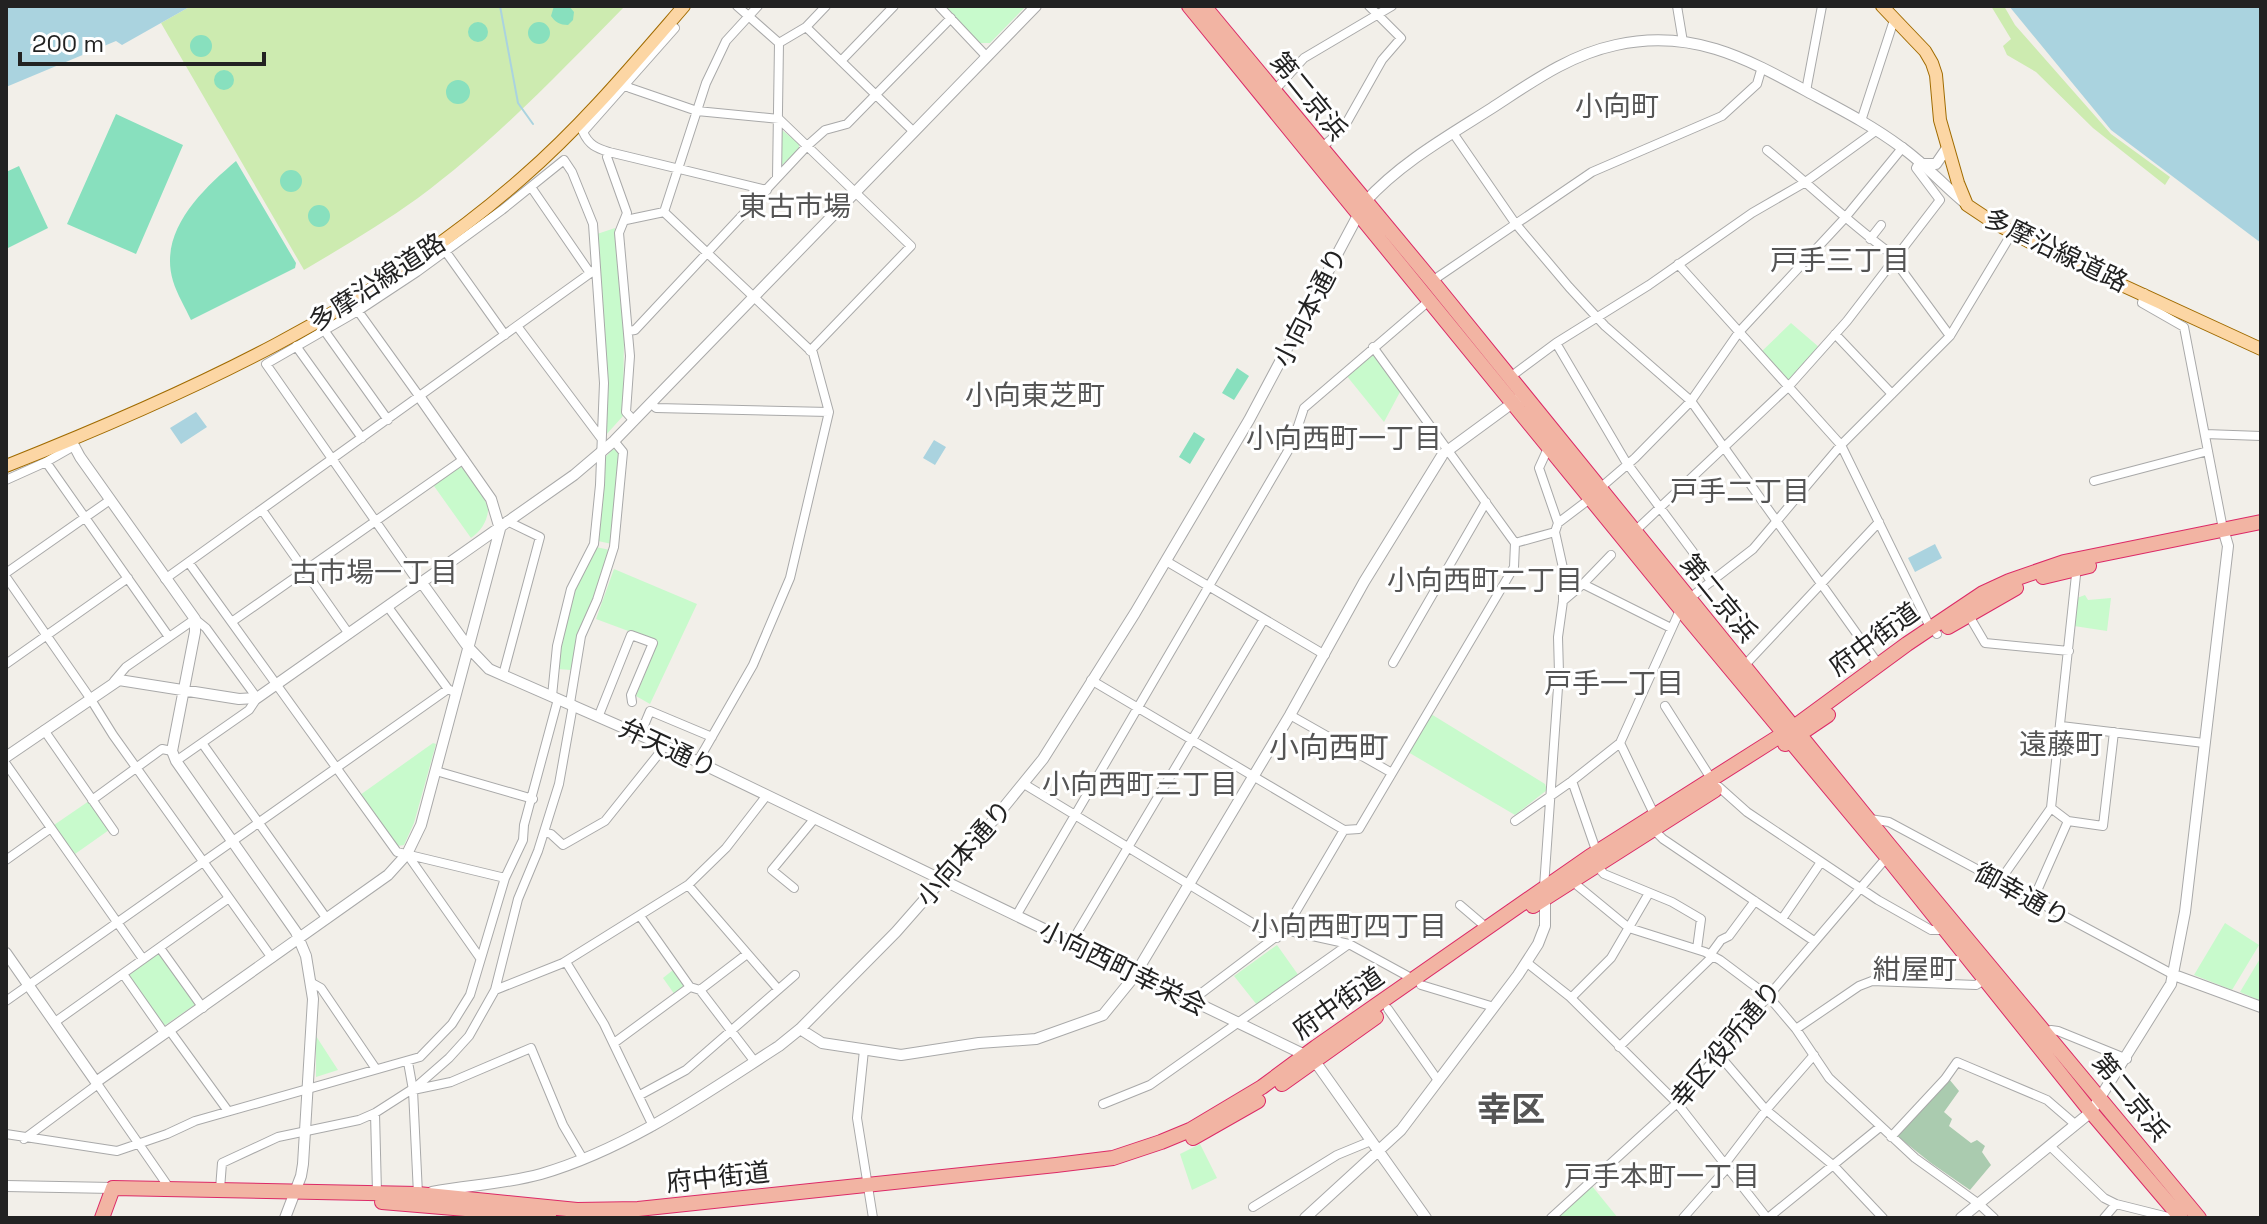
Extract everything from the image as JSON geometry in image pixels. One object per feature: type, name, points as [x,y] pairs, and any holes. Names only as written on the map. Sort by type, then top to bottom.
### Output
[{"type":"highway","name":"第二京浜","points":[[1189,6],[1361,208],[1867,825],[2048,1033],[2199,1218]]},
{"type":"highway","name":"第二京浜","points":[[1204,6],[1321,148],[1387,247],[1509,378],[1518,399],[1549,446],[1634,532],[1685,604],[1715,620],[1846,819],[1867,825],[1887,857],[1943,930],[2179,1216]]},
{"type":"highway","name":"府中街道","points":[[1309,1059],[1545,894],[1792,734],[1983,593],[2009,581],[2261,522]]},
{"type":"highway","name":"府中街道","points":[[2224,533],[2261,529]]},
{"type":"highway","name":"府中街道","points":[[1792,734],[1879,665],[1934,631],[2011,590],[2074,565]]},
{"type":"highway","name":"府中街道","points":[[637,1218],[1094,1161],[1161,1142],[1202,1123],[1388,1009],[1417,982],[1487,928],[1545,894],[1573,882],[1597,860]]},
{"type":"highway","name":"府中街道","points":[[113,1188],[418,1194],[573,1218]]},
{"type":"highway","points":[[102,1218],[113,1188]]},
{"type":"highway","name":"府中街道","points":[[343,1193],[376,1201],[577,1210],[638,1209],[869,1190]]},
{"type":"main road","name":"多摩沿線道路","points":[[6,466],[72,443],[233,369],[341,310],[412,262],[523,177],[619,81],[684,6]]},
{"type":"main road","name":"多摩沿線道路","points":[[1882,6],[1925,51],[1932,63],[1937,80],[1938,112],[1967,205],[2012,233],[2261,349]]},
{"type":"street","points":[[737,6],[779,43]]},
{"type":"street","points":[[664,212],[706,83],[726,41],[758,6]]},
{"type":"street","points":[[779,43],[806,27],[826,6]]},
{"type":"street","points":[[841,61],[894,6]]},
{"type":"street","points":[[939,6],[987,57]]},
{"type":"street","points":[[174,756],[202,743],[249,710],[257,698],[601,454],[1036,6]]},
{"type":"street","points":[[1321,148],[1343,129],[1382,60],[1401,38],[1369,6]]},
{"type":"street","points":[[1274,91],[1304,58],[1392,6]]},
{"type":"street","points":[[1677,6],[1683,42]]},
{"type":"street","points":[[1806,91],[1822,6]]},
{"type":"street","points":[[628,331],[635,330],[807,146],[825,130],[847,124],[951,18]]},
{"type":"street","points":[[1861,121],[1894,20]]},
{"type":"street","points":[[806,27],[914,132]]},
{"type":"street","points":[[675,28],[583,132],[590,144],[609,152],[767,190]]},
{"type":"street","name":"小向本通り","points":[[520,1180],[583,1159],[653,1126],[755,1062],[800,1029],[896,932],[1024,784],[1091,680],[1166,561],[1273,378],[1361,208],[1381,185],[1453,133],[1544,74],[1583,54],[1641,41],[1683,42],[1735,54],[1877,130],[1903,147],[1967,205]]},
{"type":"street","points":[[777,179],[779,43]]},
{"type":"street","points":[[1016,916],[1292,444],[1304,408],[1429,292],[1515,223],[1592,172],[1722,116],[1757,84],[1762,67]]},
{"type":"street","points":[[625,85],[697,111],[779,119],[911,246],[810,351]]},
{"type":"street","points":[[1509,378],[1556,343],[1752,213],[1804,183],[1877,130]]},
{"type":"street","points":[[1453,133],[1515,223],[1596,317],[1691,401],[1879,665]]},
{"type":"street","points":[[1515,543],[1556,527],[1628,465],[1691,401],[1739,332],[1844,219],[1903,147]]},
{"type":"street","points":[[1634,532],[1789,386],[1897,258],[1940,200],[1916,168],[1922,163],[1936,164],[1947,148]]},
{"type":"street","points":[[1767,150],[1844,219],[1897,258],[1898,265],[1950,336]]},
{"type":"street","points":[[609,152],[607,157],[627,213],[619,233],[630,356],[626,412],[634,421]]},
{"type":"street","points":[[6,1134],[117,1151],[195,1121],[408,1062],[420,1057],[463,1009],[505,878],[523,840],[555,697],[557,646],[571,589],[594,544],[604,383],[593,271],[593,224],[567,163],[560,160],[531,187],[446,252],[358,311],[266,364],[421,584]]},
{"type":"street","points":[[531,187],[593,271]]},
{"type":"street","points":[[626,220],[664,212]]},
{"type":"street","points":[[664,212],[810,351],[829,412],[790,578],[753,665],[698,761]]},
{"type":"street","points":[[1870,239],[1881,225]]},
{"type":"street","points":[[1515,821],[1620,743],[1671,628],[1685,604],[1746,556],[1841,445],[1950,336],[2012,233]]},
{"type":"street","points":[[446,252],[505,335]]},
{"type":"street","points":[[1678,264],[1841,445],[1934,631]]},
{"type":"street","points":[[165,579],[593,271]]},
{"type":"street","points":[[1961,1218],[2091,1112],[2163,1000],[2174,975],[2185,912],[2228,546],[2184,327],[2142,303],[2144,293]]},
{"type":"street","points":[[24,1139],[167,1032],[388,875],[407,854],[421,825],[436,771],[452,691],[504,525],[464,459],[358,311]]},
{"type":"street","points":[[517,326],[601,438]]},
{"type":"street","points":[[324,330],[388,420]]},
{"type":"street","points":[[1835,334],[1892,394]]},
{"type":"street","points":[[1556,343],[1628,465],[1711,582]]},
{"type":"street","points":[[296,346],[362,438]]},
{"type":"street","points":[[1091,680],[1344,830],[1359,829],[1514,567],[1515,543],[1373,347]]},
{"type":"street","points":[[800,1029],[822,1043],[901,1055],[1047,1037],[1103,1015],[1136,973],[1325,655],[1364,582],[1447,449],[1518,399]]},
{"type":"street","points":[[651,403],[656,408],[829,412]]},
{"type":"street","points":[[2205,434],[2261,436]]},
{"type":"street","points":[[220,1189],[222,1163],[278,1137],[359,1120],[413,1090],[469,1036],[495,990],[518,899],[544,832],[567,751],[581,636],[597,600],[614,547],[623,452],[614,441]]},
{"type":"street","points":[[6,480],[46,462],[72,443],[165,579],[195,619],[206,628],[257,698]]},
{"type":"street","points":[[1305,1218],[1401,1130],[1526,962],[1545,926],[1559,673],[1558,637],[1563,601],[1563,568],[1556,527],[1539,468],[1549,446]]},
{"type":"street","points":[[2094,481],[2208,451]]},
{"type":"street","points":[[233,621],[464,459]]},
{"type":"street","points":[[46,462],[169,637]]},
{"type":"street","points":[[110,500],[6,575],[137,768],[272,958]]},
{"type":"street","points":[[1393,663],[1486,502]]},
{"type":"street","points":[[262,510],[349,634]]},
{"type":"street","points":[[1740,662],[1879,522]]},
{"type":"street","points":[[503,675],[540,537],[504,525]]},
{"type":"street","points":[[594,544],[614,547]]},
{"type":"street","points":[[1563,601],[1611,555]]},
{"type":"street","points":[[1166,561],[1325,655]]},
{"type":"street","points":[[189,563],[397,852],[505,878]]},
{"type":"street","points":[[1999,882],[2051,808],[2069,651],[2074,565]]},
{"type":"street","points":[[6,664],[128,578]]},
{"type":"street","name":"弁天通り","points":[[421,584],[468,647],[489,669],[698,761],[941,880]]},
{"type":"street","points":[[1583,584],[1671,628]]},
{"type":"street","points":[[388,607],[452,691]]},
{"type":"street","points":[[1968,614],[1985,643],[2069,651]]},
{"type":"street","points":[[6,757],[195,619]]},
{"type":"street","points":[[174,756],[195,619]]},
{"type":"street","points":[[1071,943],[1264,619]]},
{"type":"street","points":[[599,715],[631,635],[653,643],[631,695],[632,702]]},
{"type":"street","points":[[114,681],[126,679],[239,699],[257,698]]},
{"type":"street","points":[[6,1001],[336,768],[452,691]]},
{"type":"street","points":[[1665,706],[1724,795],[1858,888],[1931,930],[1943,930]]},
{"type":"street","points":[[640,735],[650,711],[712,737]]},
{"type":"street","points":[[1290,715],[1392,773]]},
{"type":"street","points":[[2061,726],[2204,743]]},
{"type":"street","points":[[44,730],[114,831]]},
{"type":"street","points":[[2051,808],[2068,821],[2103,826],[2114,732]]},
{"type":"street","points":[[202,743],[327,919]]},
{"type":"street","points":[[1620,743],[1663,839],[1814,941]]},
{"type":"street","points":[[544,832],[563,845],[605,821],[665,746]]},
{"type":"street","points":[[92,800],[162,749],[174,756],[299,939],[306,956],[313,999],[303,1164],[285,1218]]},
{"type":"street","points":[[6,764],[143,959]]},
{"type":"street","points":[[436,771],[533,799]]},
{"type":"street","points":[[1572,781],[1604,874],[1680,906],[1701,919],[1697,949]]},
{"type":"street","points":[[1024,784],[1277,938]]},
{"type":"street","points":[[495,990],[566,962],[688,885],[726,848],[767,795]]},
{"type":"street","points":[[794,888],[772,870],[815,818]]},
{"type":"street","points":[[2033,900],[2068,821]]},
{"type":"street","name":"御幸通り","points":[[1867,825],[1889,822],[2174,975]]},
{"type":"street","points":[[6,860],[51,828]]},
{"type":"street","points":[[1191,1001],[1285,930],[1344,830]]},
{"type":"street","points":[[407,854],[480,958]]},
{"type":"street","name":"幸区役所通り","points":[[1551,1218],[1677,1103],[1887,857]]},
{"type":"street","points":[[1782,919],[1821,862]]},
{"type":"street","points":[[511,866],[529,873]]},
{"type":"street","name":"小向西町幸栄会","points":[[941,880],[1309,1059]]},
{"type":"street","points":[[1573,882],[1629,928],[1697,949],[1768,996],[1796,1029],[1823,1072],[1891,1137],[1994,1218]]},
{"type":"street","points":[[688,885],[778,989]]},
{"type":"street","points":[[1571,998],[1611,958],[1649,893]]},
{"type":"street","points":[[55,1022],[229,898]]},
{"type":"street","points":[[1619,1047],[1711,956],[1755,901]]},
{"type":"street","points":[[1460,905],[1487,928]]},
{"type":"street","points":[[640,916],[755,1062]]},
{"type":"street","points":[[1285,930],[1349,944],[1417,982],[1494,1007]]},
{"type":"street","points":[[1103,1104],[1150,1085],[1349,944]]},
{"type":"street","points":[[160,948],[203,1008]]},
{"type":"street","points":[[6,953],[170,1189]]},
{"type":"street","points":[[614,1043],[747,954]]},
{"type":"street","points":[[566,962],[614,1043],[653,1126]]},
{"type":"street","points":[[1526,962],[1571,998],[1677,1103],[1768,1218],[1880,1127]]},
{"type":"street","points":[[123,974],[228,1111]]},
{"type":"street","points":[[640,1095],[686,1070],[795,975]]},
{"type":"street","points":[[2174,975],[2261,1007]]},
{"type":"street","points":[[1796,1029],[1859,986],[1872,981],[1976,985],[1984,980]]},
{"type":"street","points":[[312,983],[321,988],[376,1069]]},
{"type":"street","points":[[1388,1009],[1437,1079]]},
{"type":"street","points":[[2048,1033],[2058,1031],[2127,1059]]},
{"type":"street","points":[[413,1090],[442,1086],[531,1048],[563,1125],[583,1159]]},
{"type":"street","points":[[864,1050],[857,1118],[873,1218]]},
{"type":"street","points":[[1719,1055],[1766,1110],[1834,1166],[1883,1218]]},
{"type":"street","points":[[1683,1218],[1726,1166],[1766,1110],[1814,1055]]},
{"type":"street","points":[[1309,1059],[1319,1067],[1426,1218]]},
{"type":"street","points":[[408,1062],[413,1090],[418,1194],[520,1180]]},
{"type":"street","points":[[1891,1137],[1957,1062],[2047,1100],[2076,1125]]},
{"type":"street","points":[[375,1113],[377,1193]]},
{"type":"street","points":[[1253,1207],[1337,1155],[1371,1141]]},
{"type":"street","points":[[2050,1146],[2104,1198],[2172,1218],[2179,1216]]},
{"type":"street","points":[[487,1207],[494,1192],[520,1180]]},
{"type":"street","points":[[6,1186],[113,1188]]},
{"type":"street","points":[[2104,1218],[2116,1204]]},
{"type":"green space","points":[[191,6],[625,6],[473,154],[418,198],[304,270],[161,23]]},
{"type":"green space","points":[[554,6],[569,6],[574,12],[573,20],[568,25],[560,24],[551,16]]},
{"type":"green space","points":[[944,6],[1026,6],[990,43],[978,43]]},
{"type":"green space","points":[[1991,6],[2004,6],[2015,25],[2111,134],[2170,177],[2165,185],[2093,128],[2036,72],[2007,55],[2003,46],[2011,39]]},
{"type":"green space","points":[[474,22],[482,22],[488,32],[482,42],[474,42],[468,36],[468,28]]},
{"type":"green space","points":[[539,22],[547,25],[550,33],[547,41],[539,44],[531,41],[528,33],[531,25]]},
{"type":"green space","points":[[201,35],[209,38],[212,46],[209,54],[201,57],[193,54],[190,46],[193,38]]},
{"type":"green space","points":[[220,70],[228,70],[234,80],[228,90],[220,90],[214,84],[214,76]]},
{"type":"green space","points":[[458,80],[467,83],[470,92],[467,101],[458,104],[449,101],[446,92],[449,83]]},
{"type":"green space","points":[[116,114],[183,145],[136,254],[67,224]]},
{"type":"green space","points":[[780,131],[799,144],[799,149],[781,166]]},
{"type":"green space","points":[[236,161],[296,263],[295,268],[191,320],[173,281],[170,263],[172,245],[186,213]]},
{"type":"green space","points":[[19,166],[48,228],[6,249],[6,172]]},
{"type":"green space","points":[[291,170],[299,173],[302,181],[299,189],[291,192],[283,189],[280,181],[283,173]]},
{"type":"green space","points":[[315,205],[323,205],[330,216],[323,227],[315,227],[308,220],[308,212]]},
{"type":"green space","points":[[615,228],[624,335],[623,416],[605,436],[597,234]]},
{"type":"green space","points":[[1791,323],[1820,348],[1789,383],[1761,352]]},
{"type":"green space","points":[[1369,355],[1374,355],[1400,392],[1384,422],[1346,375]]},
{"type":"green space","points":[[1237,368],[1249,376],[1234,400],[1222,393]]},
{"type":"green space","points":[[1194,432],[1205,439],[1190,464],[1179,457]]},
{"type":"green space","points":[[613,449],[621,453],[612,544],[598,541],[602,461]]},
{"type":"green space","points":[[460,466],[477,487],[488,511],[485,523],[471,538],[434,486]]},
{"type":"green space","points":[[596,547],[610,550],[571,670],[558,669],[573,590]]},
{"type":"green space","points":[[614,569],[697,604],[650,704],[636,696],[658,642],[596,619]]},
{"type":"green space","points":[[2085,595],[2088,600],[2111,598],[2107,631],[2074,626],[2077,598]]},
{"type":"green space","points":[[1431,714],[1545,784],[1547,790],[1515,815],[1408,752]]},
{"type":"green space","points":[[433,743],[436,744],[414,823],[404,845],[397,846],[360,795]]},
{"type":"green space","points":[[89,801],[109,830],[75,854],[54,825]]},
{"type":"green space","points":[[2225,923],[2259,945],[2232,990],[2194,975]]},
{"type":"green space","points":[[1277,945],[1299,976],[1257,1005],[1234,976]]},
{"type":"green space","points":[[160,952],[196,1004],[164,1026],[127,975]]},
{"type":"green space","points":[[2261,957],[2261,1001],[2240,992]]},
{"type":"green space","points":[[673,970],[686,986],[675,995],[663,978]]},
{"type":"green space","points":[[316,1036],[338,1070],[316,1077]]},
{"type":"green space","points":[[1949,1079],[1959,1091],[1944,1112],[1952,1119],[1949,1126],[1971,1143],[1977,1140],[1985,1146],[1982,1152],[1991,1165],[1970,1190],[1896,1135]]},
{"type":"green space","points":[[1200,1144],[1217,1178],[1192,1190],[1180,1154]]},
{"type":"green space","points":[[1592,1186],[1618,1218],[1557,1218]]},
{"type":"water","points":[[6,6],[191,6],[122,45],[116,41],[6,87]]},
{"type":"water","points":[[2009,6],[2259,6],[2261,243],[2111,130]]},
{"type":"water","points":[[196,412],[207,427],[181,444],[170,428]]},
{"type":"water","points":[[934,440],[946,447],[935,465],[923,458]]},
{"type":"water","points":[[1935,544],[1942,558],[1915,572],[1908,558]]},
{"type":"waterway","points":[[500,6],[518,103],[533,124]]},
{"type":"district","name":"小向町","points":[[1617,106]]},
{"type":"district","name":"東古市場","points":[[795,206]]},
{"type":"district","name":"戸手三丁目","points":[[1840,260]]},
{"type":"district","name":"小向東芝町","points":[[1035,395]]},
{"type":"district","name":"小向西町一丁目","points":[[1344,438]]},
{"type":"district","name":"戸手二丁目","points":[[1740,491]]},
{"type":"district","name":"古市場一丁目","points":[[374,572]]},
{"type":"district","name":"小向西町二丁目","points":[[1485,580]]},
{"type":"district","name":"戸手一丁目","points":[[1614,683]]},
{"type":"district","name":"遠藤町","points":[[2061,744]]},
{"type":"district","name":"小向西町","points":[[1329,748]]},
{"type":"district","name":"小向西町三丁目","points":[[1140,784]]},
{"type":"district","name":"小向西町四丁目","points":[[1349,926]]},
{"type":"district","name":"紺屋町","points":[[1915,969]]},
{"type":"district","name":"幸区","points":[[1511,1109]]},
{"type":"district","name":"戸手本町一丁目","points":[[1662,1176]]}]
